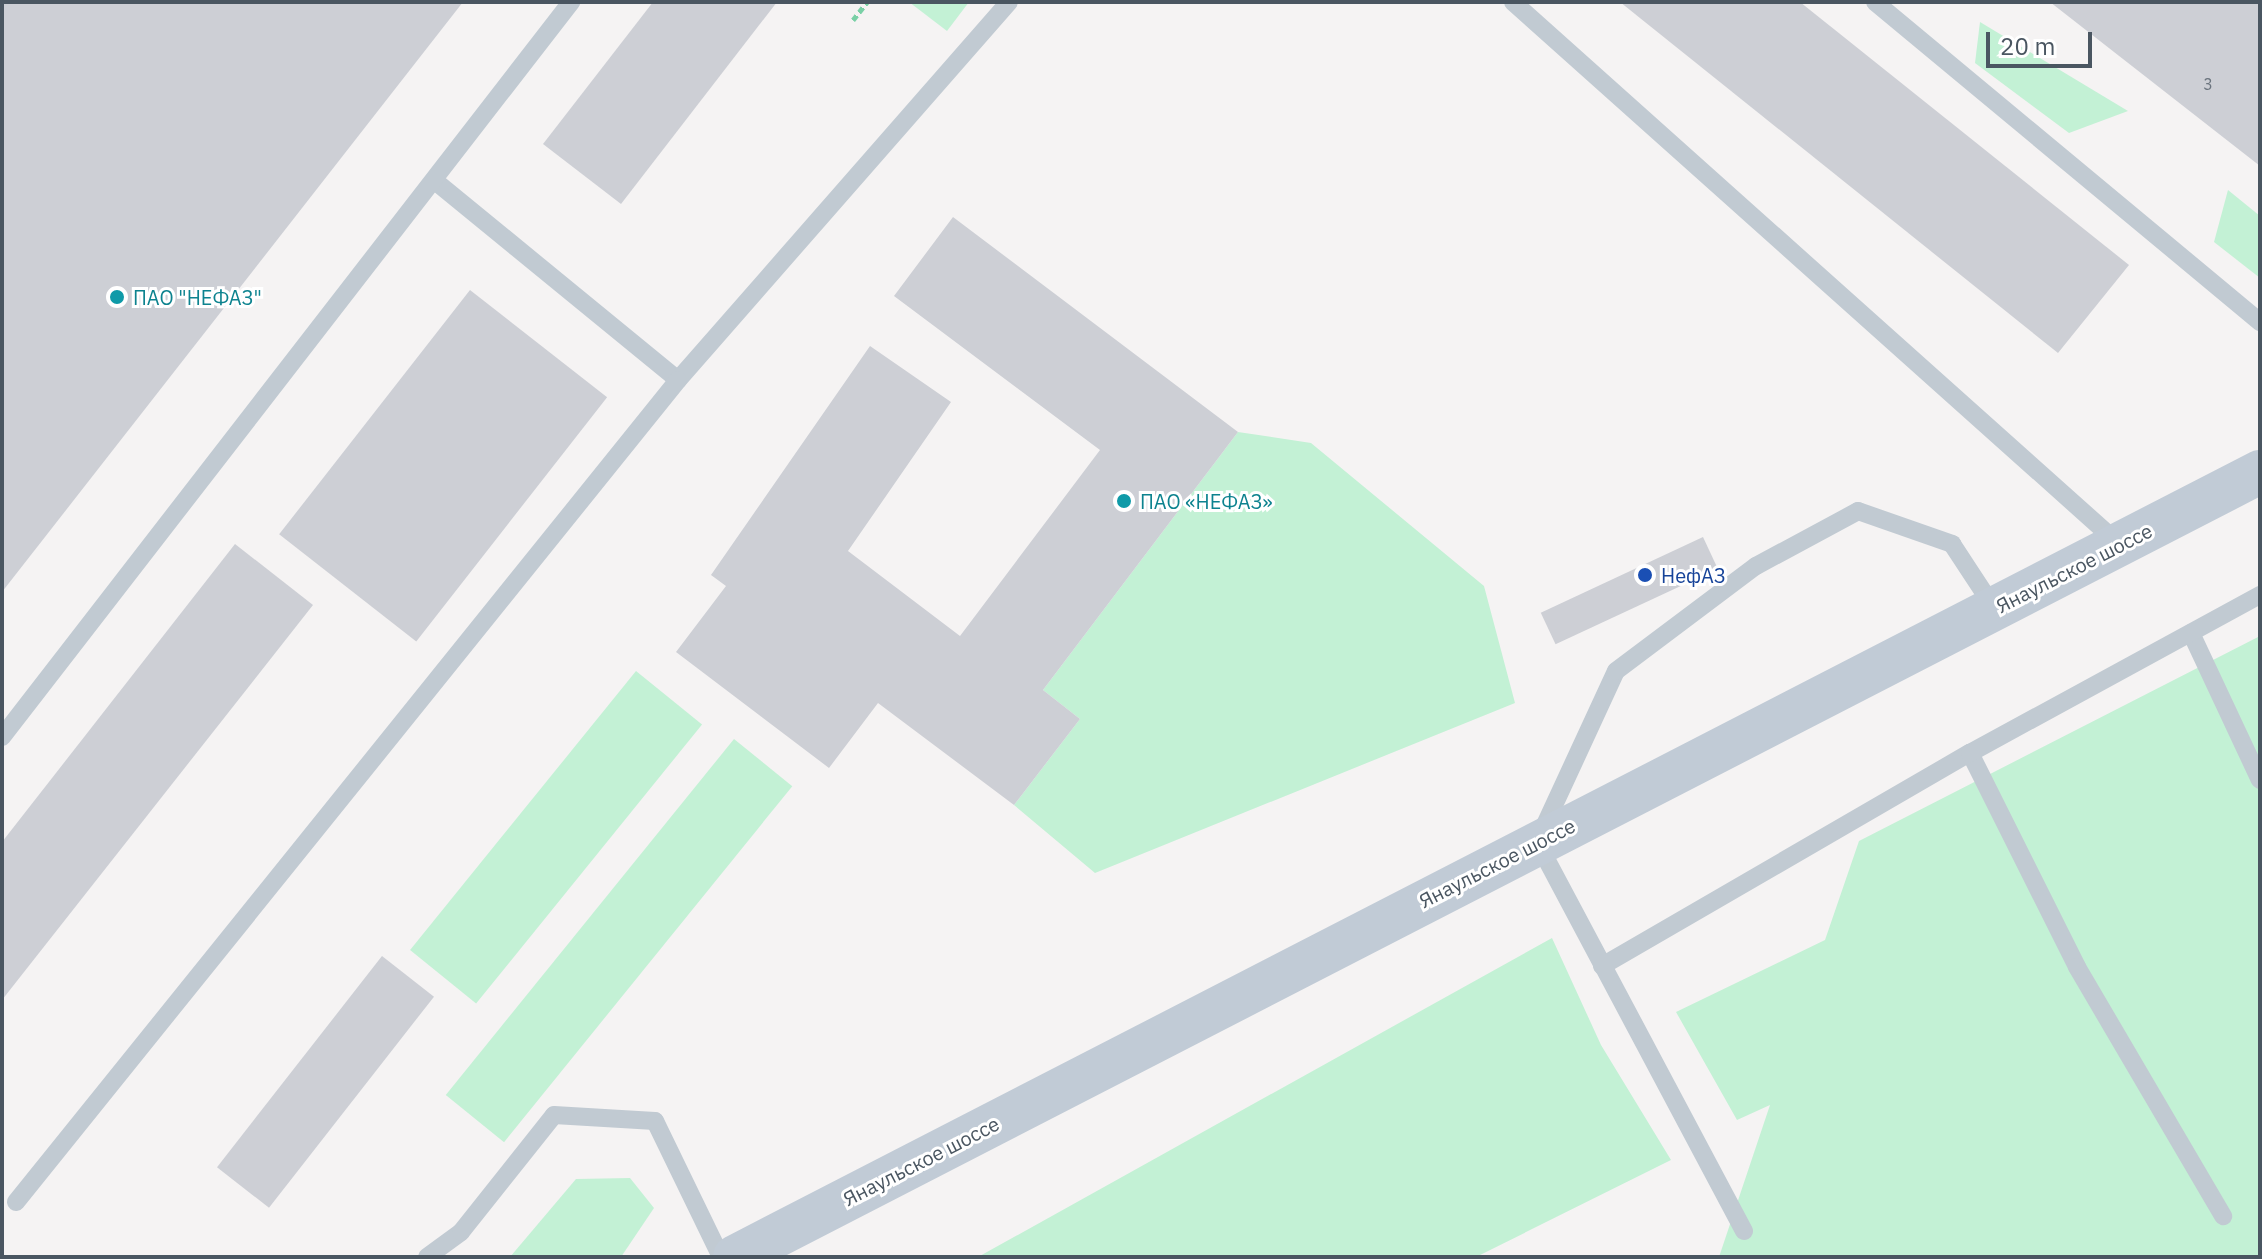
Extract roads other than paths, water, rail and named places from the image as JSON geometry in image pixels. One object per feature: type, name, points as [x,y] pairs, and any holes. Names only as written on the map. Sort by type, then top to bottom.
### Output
[{"type":"main road","name":"Янаульское шоссе","points":[[735,1257],[2260,472]]},
{"type":"lane","points":[[2,737],[571,2]]},
{"type":"lane","points":[[16,1202],[678,380],[1009,2]]},
{"type":"lane","points":[[1513,2],[2120,545]]},
{"type":"lane","points":[[1875,2],[2260,322]]},
{"type":"lane","points":[[435,181],[678,380]]},
{"type":"lane","points":[[1744,1231],[1537,842],[1616,671],[1756,566],[1858,511],[1952,544],[1994,609]]},
{"type":"lane","points":[[1602,966],[1970,753],[2260,595]]},
{"type":"lane","points":[[2191,633],[2260,780]]},
{"type":"lane","points":[[1970,753],[2077,967],[2223,1216]]},
{"type":"lane","points":[[427,1257],[461,1232],[554,1115],[655,1121],[721,1257]]},
{"type":"place","name":"ПАО \"НЕФАЗ\"","points":[[117,297]]},
{"type":"place","name":"ПАО «НЕФАЗ»","points":[[1124,501]]},
{"type":"place","name":"НефАЗ","points":[[1645,575]]}]
